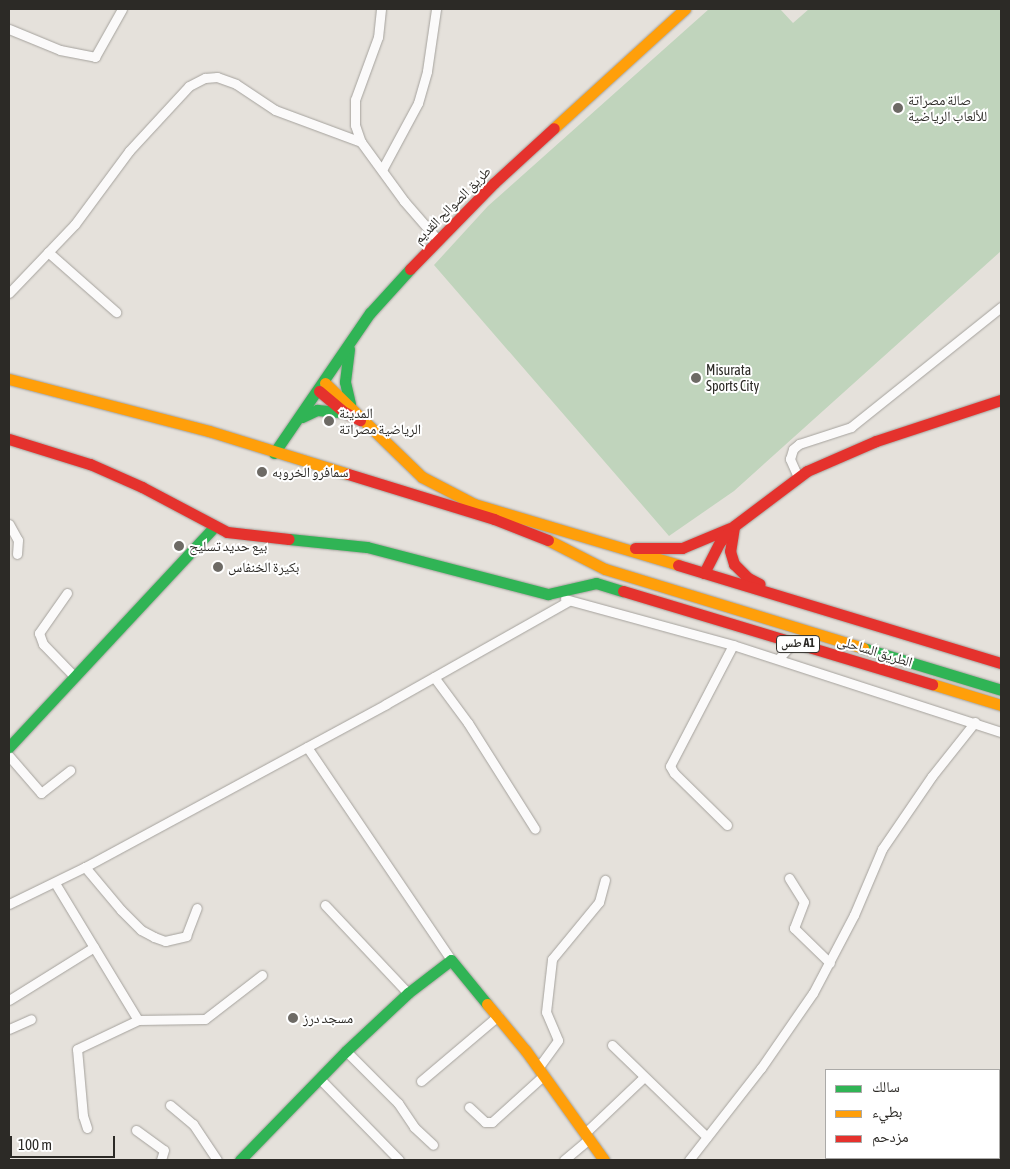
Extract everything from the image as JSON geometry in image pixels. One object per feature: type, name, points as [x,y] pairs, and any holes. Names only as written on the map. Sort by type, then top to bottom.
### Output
[{"type":"main road","name":"طريق الصوالح القديم","points":[[274,452],[301,418],[370,313],[438,239],[494,183],[685,9]]},
{"type":"main road","points":[[347,408],[345,382],[351,342]]},
{"type":"main road","name":"الطريق الساحلى","points":[[9,379],[209,431],[494,519],[554,542],[605,569],[1001,690]]},
{"type":"main road","points":[[322,387],[422,477],[454,495],[494,511],[1001,663]]},
{"type":"main road","points":[[704,573],[720,542],[734,526],[798,477],[850,450],[1001,400]]},
{"type":"main road","points":[[301,418],[317,410],[347,408]]},
{"type":"main road","points":[[9,439],[90,464],[142,487],[214,526],[234,534],[367,546],[548,594]]},
{"type":"main road","points":[[9,747],[214,526]]},
{"type":"main road","points":[[612,546],[682,548],[734,526]]},
{"type":"main road","points":[[734,526],[730,551],[737,568],[748,578],[796,601]]},
{"type":"main road","name":"الطريق الساحلى","points":[[548,594],[596,583],[1001,705]]},
{"type":"main road","points":[[793,643],[798,627]]},
{"type":"main road","points":[[240,1160],[346,1051],[408,993],[450,960],[498,1016],[604,1160]]},
{"type":"street","points":[[9,29],[60,50],[95,57],[122,9]]},
{"type":"street","points":[[380,9],[378,37],[355,100],[355,125],[361,142],[383,168],[404,201],[438,239]]},
{"type":"street","points":[[383,168],[418,104],[427,71],[436,9]]},
{"type":"street","points":[[9,293],[75,224],[129,151],[189,86],[205,78],[217,77],[236,84],[275,110],[312,127],[361,142]]},
{"type":"street","points":[[48,252],[116,312]]},
{"type":"street","points":[[798,477],[790,459],[793,450],[799,444],[851,427],[1001,307]]},
{"type":"street","points":[[9,524],[18,540],[17,554]]},
{"type":"street","points":[[67,594],[39,633],[43,644],[74,676]]},
{"type":"street","points":[[548,594],[779,658],[1001,732]]},
{"type":"street","points":[[9,904],[55,883],[307,747],[569,600]]},
{"type":"street","points":[[779,658],[793,643]]},
{"type":"street","points":[[727,825],[674,773],[670,766],[733,644]]},
{"type":"street","points":[[434,677],[468,723],[535,829]]},
{"type":"street","points":[[689,1160],[761,1068],[813,993],[830,962],[882,849],[932,776],[975,722]]},
{"type":"street","points":[[307,747],[373,840],[450,960]]},
{"type":"street","points":[[9,756],[41,793],[70,770]]},
{"type":"street","points":[[85,867],[121,910],[141,930],[154,938],[165,941],[186,936],[197,908]]},
{"type":"street","points":[[789,878],[804,907],[794,928],[830,962]]},
{"type":"street","points":[[469,1107],[485,1122],[492,1122],[541,1072],[558,1040],[546,1012],[552,959],[599,902],[605,880]]},
{"type":"street","points":[[55,883],[138,1020]]},
{"type":"street","points":[[325,905],[408,993]]},
{"type":"street","points":[[9,1000],[94,947]]},
{"type":"street","points":[[87,1128],[83,1116],[77,1049],[138,1020],[205,1019],[262,975]]},
{"type":"street","points":[[421,1081],[498,1016]]},
{"type":"street","points":[[9,1030],[31,1019]]},
{"type":"street","points":[[612,1045],[707,1137]]},
{"type":"street","points":[[346,1051],[398,1102],[414,1127],[433,1145]]},
{"type":"street","points":[[564,1160],[644,1077]]},
{"type":"street","points":[[320,1079],[399,1160]]},
{"type":"street","points":[[170,1105],[193,1124],[217,1160]]},
{"type":"street","points":[[136,1130],[164,1150],[161,1160]]},
{"type":"green space","name":"Misurata Sports City","points":[[709,9],[780,9],[793,23],[809,9],[1001,9],[1001,251],[734,491],[669,536],[434,265],[488,206]]},
{"type":"traffic: fast","points":[[274,453],[370,313],[410,269]]},
{"type":"traffic: fast","points":[[349,349],[345,382],[350,404]]},
{"type":"traffic: fast","points":[[302,417],[317,410],[342,412]]},
{"type":"traffic: fast","points":[[9,747],[214,527]]},
{"type":"traffic: fast","points":[[289,539],[367,547],[548,594],[596,583],[623,591]]},
{"type":"traffic: fast","points":[[863,648],[1001,690]]},
{"type":"traffic: fast","points":[[240,1160],[346,1051],[408,993],[451,960],[487,1004]]},
{"type":"traffic: slow","points":[[554,128],[685,9]]},
{"type":"traffic: slow","points":[[9,379],[209,431],[348,474]]},
{"type":"traffic: slow","points":[[325,383],[422,477],[474,504],[678,565]]},
{"type":"traffic: slow","points":[[548,540],[605,569],[863,648]]},
{"type":"traffic: slow","points":[[932,684],[1001,705]]},
{"type":"traffic: slow","points":[[487,1004],[526,1051],[604,1160]]},
{"type":"traffic: jam","points":[[410,269],[494,183],[554,128]]},
{"type":"traffic: jam","points":[[319,391],[344,412],[360,420]]},
{"type":"traffic: jam","points":[[704,573],[720,542],[734,526],[807,471],[876,441],[1001,400]]},
{"type":"traffic: jam","points":[[9,439],[90,464],[142,487],[227,532],[289,539]]},
{"type":"traffic: jam","points":[[348,474],[494,519],[548,540]]},
{"type":"traffic: jam","points":[[734,527],[730,551],[734,564],[748,578],[760,584]]},
{"type":"traffic: jam","points":[[635,548],[682,548],[730,528]]},
{"type":"traffic: jam","points":[[678,565],[1001,663]]},
{"type":"traffic: jam","points":[[623,591],[932,684]]},
{"type":"place","name":"صالة مصراتة للألعاب الرياضية","points":[[898,108]]},
{"type":"place","name":"Misurata Sports City","points":[[696,378]]},
{"type":"place","name":"المدينة الرياضية مصراتة","points":[[329,421]]},
{"type":"place","name":"سمافرو الخروبه","points":[[262,472]]},
{"type":"place","name":"بيع حديد تسليح","points":[[179,546]]},
{"type":"place","name":"بكيرة الخنفاس","points":[[218,567]]},
{"type":"place","name":"مسجد درز","points":[[293,1018]]}]
